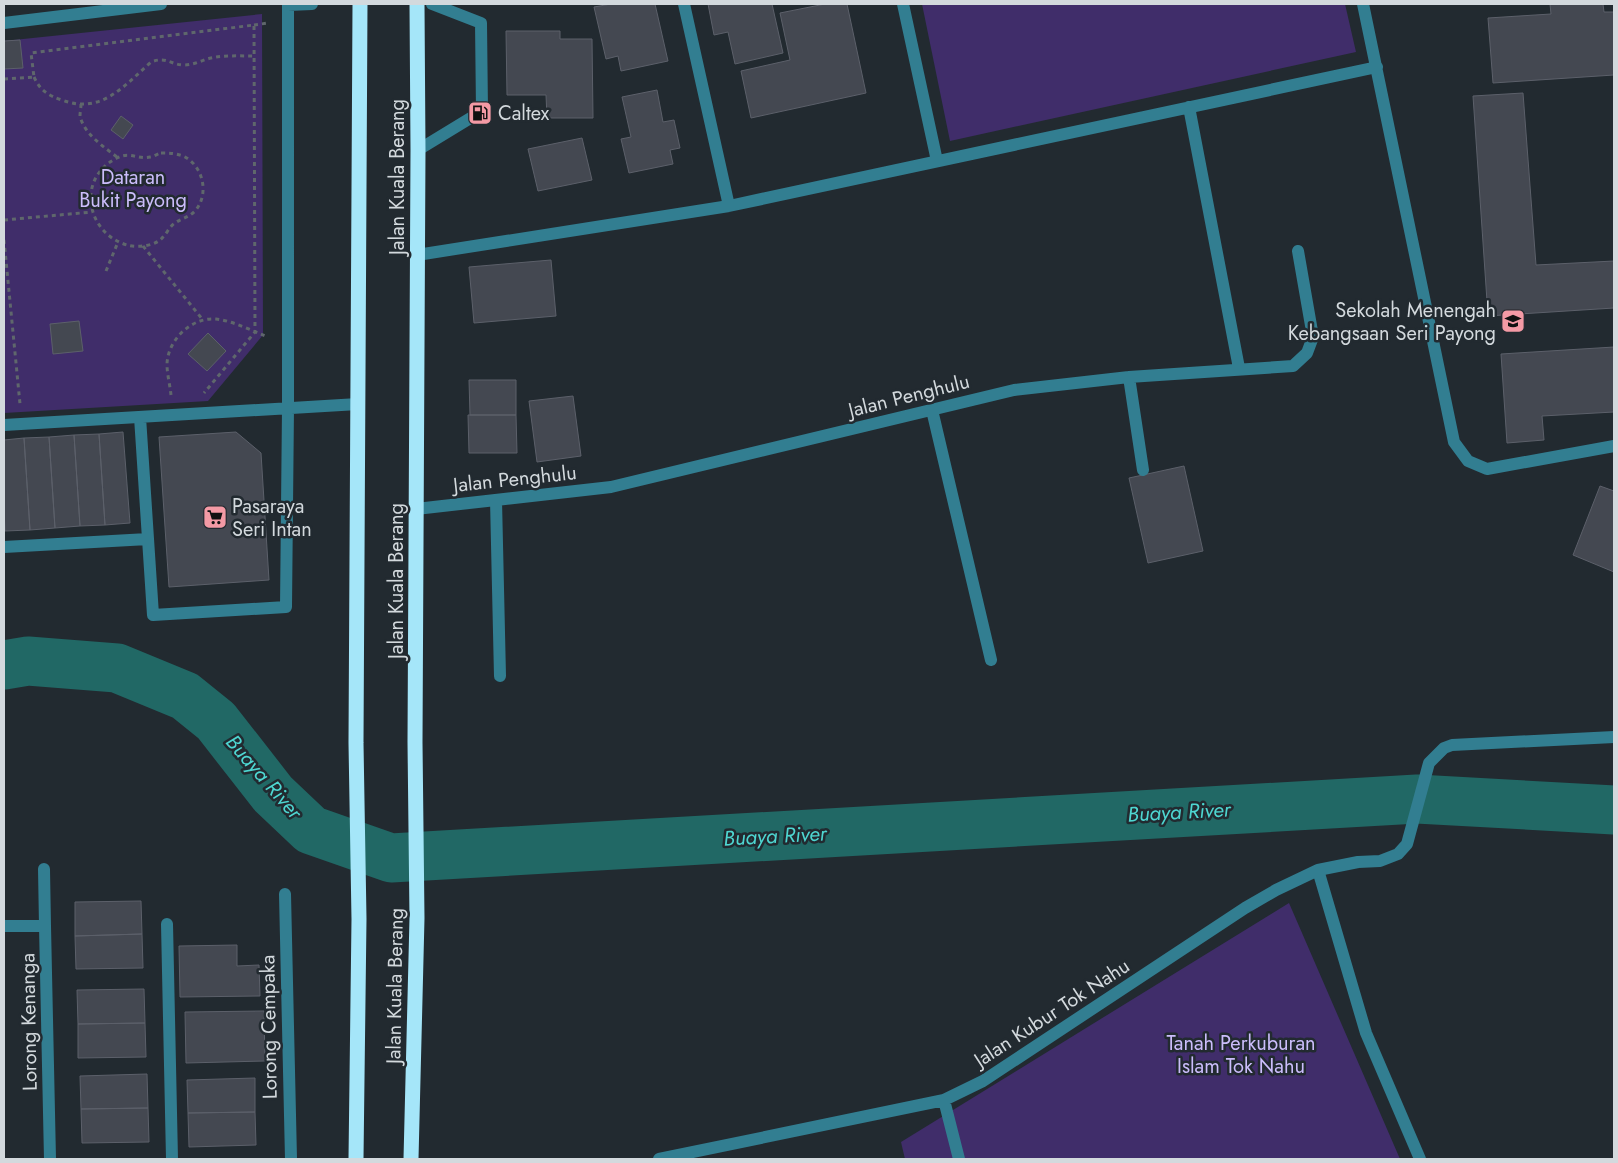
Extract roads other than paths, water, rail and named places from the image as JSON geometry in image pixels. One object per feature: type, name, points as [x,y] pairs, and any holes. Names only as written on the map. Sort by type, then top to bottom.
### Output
[{"type":"highway","name":"Jalan Kuala Berang","points":[[356,1159],[359,919],[356,743],[360,4]]},
{"type":"highway","name":"Jalan Kuala Berang","points":[[411,1159],[417,918],[415,742],[418,150],[416,4]]},
{"type":"street","points":[[4,23],[107,7],[161,4]]},
{"type":"street","points":[[140,417],[153,615],[286,607],[288,4],[312,4]]},
{"type":"street","points":[[418,150],[482,111],[481,23],[432,4]]},
{"type":"street","points":[[684,4],[728,206]]},
{"type":"street","points":[[903,4],[937,161]]},
{"type":"street","points":[[1363,4],[1454,442],[1468,461],[1487,469],[1614,446]]},
{"type":"street","points":[[418,255],[728,206],[1377,67]]},
{"type":"street","points":[[1189,107],[1239,368]]},
{"type":"street","name":"Jalan Penghulu","points":[[416,509],[611,487],[1014,390],[1130,377],[1239,368],[1293,366],[1307,353],[1313,337],[1298,251]]},
{"type":"street","points":[[1130,377],[1143,470]]},
{"type":"street","points":[[4,425],[358,404]]},
{"type":"street","points":[[932,410],[991,660]]},
{"type":"street","points":[[496,500],[500,676]]},
{"type":"street","points":[[4,547],[148,539]]},
{"type":"street","name":"Jalan Kubur Tok Nahu","points":[[660,1159],[944,1100],[983,1081],[1245,908],[1276,890],[1318,870],[1358,862],[1380,861],[1398,854],[1407,844],[1429,763],[1444,748],[1614,737]]},
{"type":"street","points":[[44,869],[45,926]]},
{"type":"street","points":[[1318,870],[1366,1033],[1420,1159]]},
{"type":"street","name":"Lorong Cempaka","points":[[285,894],[291,1159]]},
{"type":"street","points":[[167,924],[172,1159]]},
{"type":"street","name":"Lorong Kenanga","points":[[4,926],[45,926],[50,1159]]},
{"type":"street","points":[[944,1100],[959,1159]]},
{"type":"waterway","name":"Buaya River","points":[[4,665],[28,661],[117,668],[185,696],[216,721],[273,794],[311,830],[391,858],[1417,799],[1614,810]]},
{"type":"place","name":"Caltex","points":[[480,113]]},
{"type":"place","name":"Sekolah Menengah Kebangsaan Seri Payong","points":[[1513,321]]},
{"type":"place","name":"Pasaraya Seri Intan","points":[[215,517]]},
{"type":"park label","name":"Dataran Bukit Payong","points":[[133,188]]},
{"type":"park label","name":"Tanah Perkuburan Islam Tok Nahu","points":[[1241,1054]]}]
